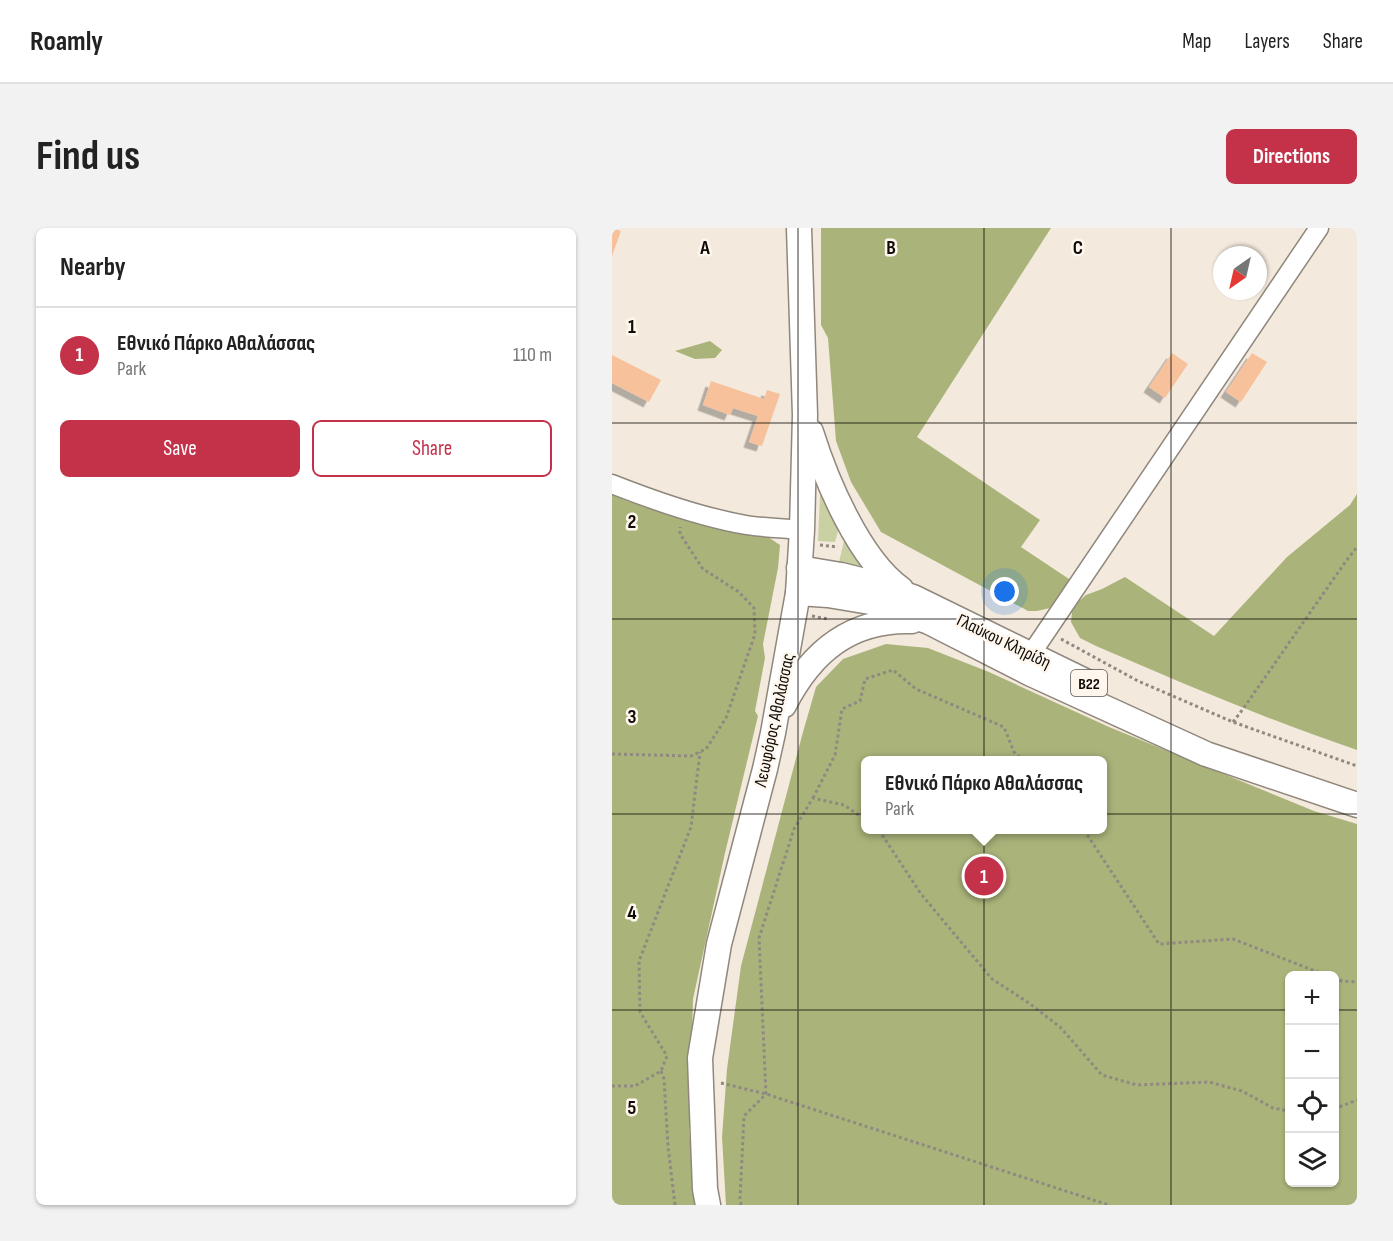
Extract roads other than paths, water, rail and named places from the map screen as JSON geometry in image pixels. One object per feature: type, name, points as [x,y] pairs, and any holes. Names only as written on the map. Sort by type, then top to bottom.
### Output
[{"type":"main road","name":"Λεωφόρος Αθαλάσσας","points":[[708,1205],[705,1189],[700,1058],[719,944],[765,769],[798,593],[805,415],[798,228]]},
{"type":"main road","points":[[805,415],[832,488],[869,555],[890,581],[913,597]]},
{"type":"main road","name":"Γλαύκου Κληρίδη","points":[[799,568],[841,574],[913,597],[1263,772]]},
{"type":"main road","name":"Γλαύκου Κληρίδη","points":[[798,593],[870,602],[929,622],[1029,673],[1206,754],[1357,805]]},
{"type":"main road","points":[[773,733],[792,689],[803,672],[840,638],[883,622],[929,622]]},
{"type":"street","points":[[1030,654],[1319,228]]},
{"type":"street","points":[[612,484],[651,500],[746,525],[802,530]]},
{"type":"place","name":"Εθνικό Πάρκο Αθαλάσσας","points":[[984,876]]}]
